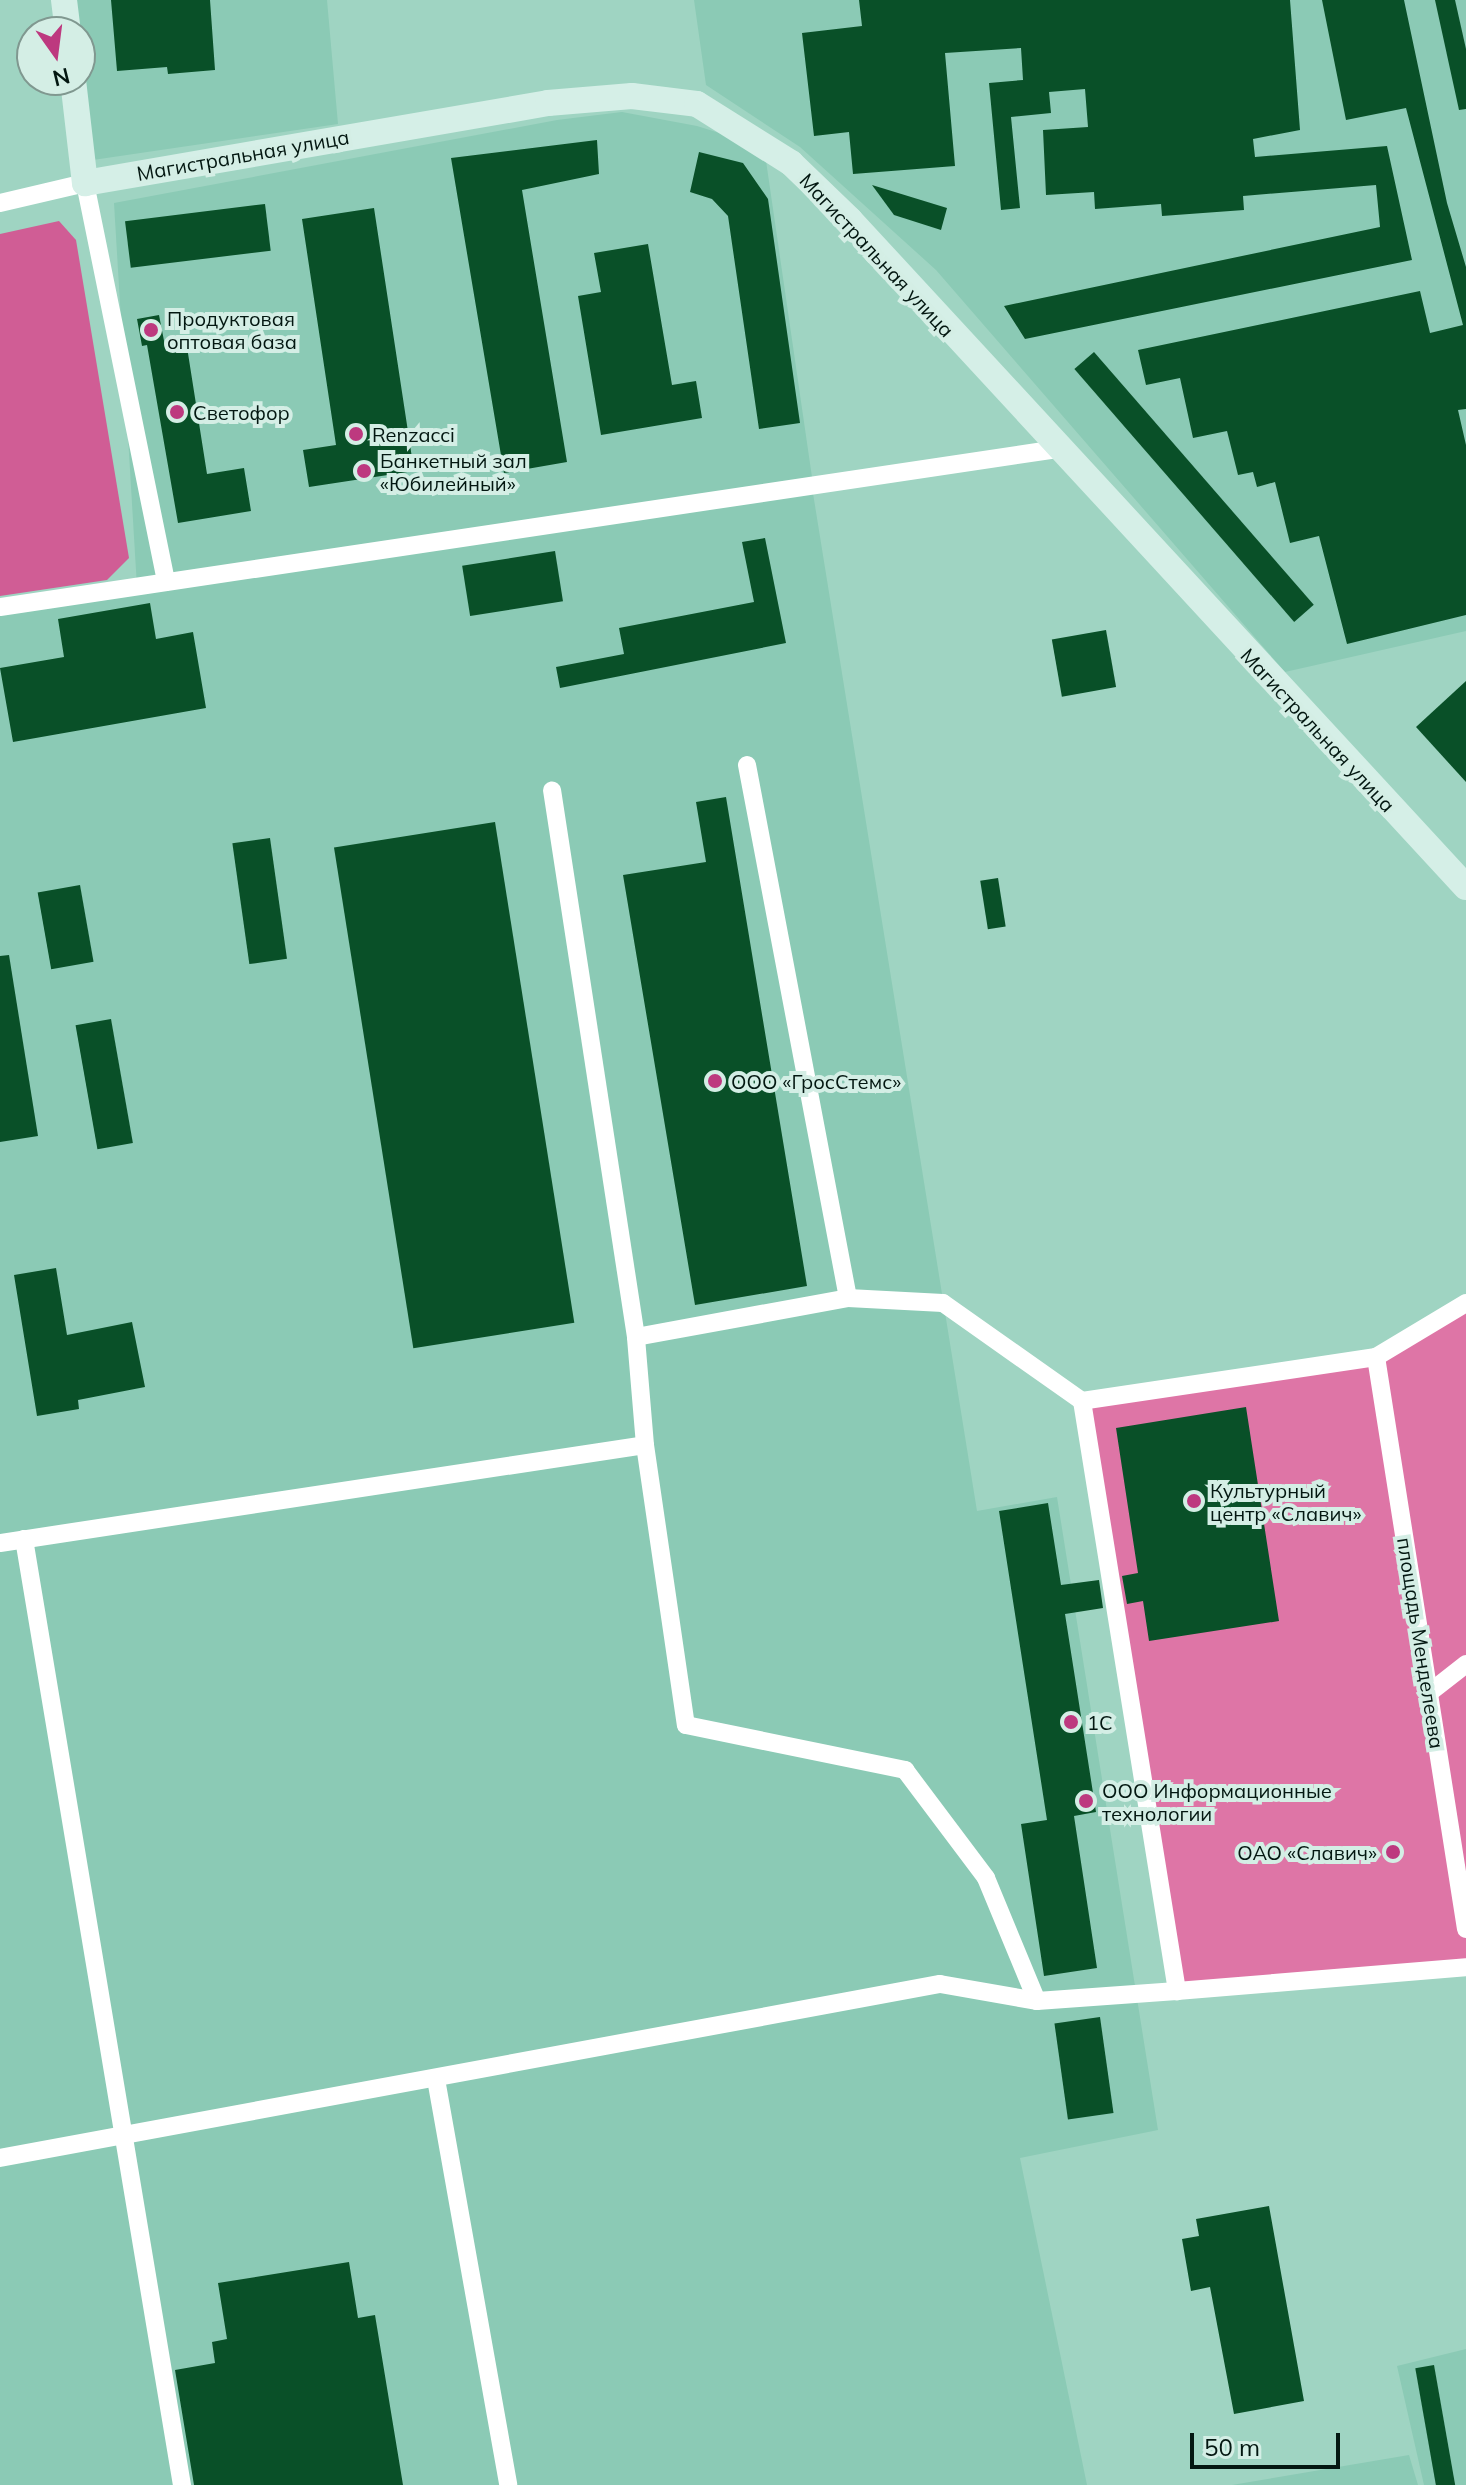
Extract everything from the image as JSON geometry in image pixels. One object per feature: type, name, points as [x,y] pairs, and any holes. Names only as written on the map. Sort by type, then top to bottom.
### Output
[{"type":"main road","points":[[75,96],[85,183]]},
{"type":"main road","name":"Магистральная улица","points":[[85,183],[548,103],[632,96],[697,104],[791,163],[850,220],[1057,449],[1466,887]]},
{"type":"street","points":[[0,203],[85,183],[166,582]]},
{"type":"street","points":[[0,607],[1057,449]]},
{"type":"street","points":[[747,765],[848,1298]]},
{"type":"street","points":[[552,790],[636,1337],[645,1445],[686,1725],[905,1770],[986,1878],[1037,2001]]},
{"type":"street","points":[[636,1337],[848,1298],[943,1303],[1082,1401],[1376,1357],[1466,1303]]},
{"type":"street","name":"площадь Менделеева","points":[[1376,1357],[1466,1929]]},
{"type":"street","points":[[1082,1401],[1177,1991]]},
{"type":"street","points":[[0,1543],[645,1445]]},
{"type":"street","points":[[24,1539],[182,2485]]},
{"type":"street","points":[[1429,1693],[1466,1664]]},
{"type":"street","points":[[0,2158],[125,2138],[940,1984],[1037,2001],[1466,1967]]},
{"type":"street","points":[[436,2079],[508,2485]]},
{"type":"shaded area","points":[[57,0],[327,0],[338,124],[86,161],[83,96],[96,96],[96,16],[68,16]]},
{"type":"shaded area","points":[[694,0],[1466,0],[1466,631],[1285,672],[936,270],[800,147],[706,85]]},
{"type":"shaded area","points":[[622,112],[697,126],[764,147],[813,484],[137,587],[114,203],[557,120]]},
{"type":"shaded area","points":[[59,221],[76,240],[129,558],[107,580],[0,596],[0,234]]},
{"type":"shaded area","points":[[812,487],[977,1511],[1057,1497],[1158,2130],[1020,2158],[1087,2485],[0,2485],[0,610]]},
{"type":"shaded area","points":[[1466,1304],[1466,1967],[1177,1991],[1082,1401],[1376,1357]]},
{"type":"shaded area","points":[[1466,2349],[1466,2485],[1424,2485],[1397,2366]]},
{"type":"shaded area","points":[[1409,2455],[1418,2485],[1232,2485]]},
{"type":"building","points":[[111,0],[210,0],[215,70],[168,74],[167,67],[117,71]]},
{"type":"building","points":[[859,0],[1290,0],[1300,130],[1253,139],[1255,157],[1387,146],[1412,260],[1025,339],[1004,306],[1380,227],[1376,185],[1243,196],[1244,210],[1162,216],[1161,204],[1095,209],[1094,192],[1046,195],[1043,130],[1088,127],[1085,89],[1049,92],[1051,113],[1011,117],[1020,208],[1001,210],[989,83],[1023,80],[1021,48],[945,53],[955,166],[853,174],[849,132],[814,136],[802,33],[862,26]]},
{"type":"building","points":[[1322,0],[1404,0],[1447,203],[1466,267],[1466,409],[1458,410],[1466,445],[1466,615],[1347,644],[1319,536],[1290,543],[1275,482],[1257,487],[1253,472],[1238,475],[1227,431],[1193,438],[1180,378],[1146,385],[1138,350],[1420,291],[1430,333],[1463,325],[1406,108],[1346,120]]},
{"type":"building","points":[[1435,0],[1455,0],[1466,49],[1466,109],[1459,110]]},
{"type":"building","points":[[597,140],[599,174],[522,190],[567,462],[504,473],[451,158]]},
{"type":"building","points":[[699,152],[743,163],[768,199],[800,423],[759,429],[728,216],[712,199],[690,192]]},
{"type":"building","points":[[872,185],[947,208],[941,230],[894,215]]},
{"type":"building","points":[[265,204],[271,251],[131,268],[125,221]]},
{"type":"building","points":[[374,208],[414,471],[309,487],[303,450],[336,445],[302,219]]},
{"type":"building","points":[[648,244],[672,385],[696,381],[702,418],[601,435],[578,296],[601,292],[594,253]]},
{"type":"building","points":[[159,315],[166,351],[187,347],[207,474],[244,468],[251,511],[178,523],[147,345],[142,346],[137,319]]},
{"type":"building","points":[[1094,352],[1314,605],[1294,622],[1074,369]]},
{"type":"building","points":[[765,538],[786,643],[560,688],[556,667],[624,654],[619,628],[754,602],[742,542]]},
{"type":"building","points":[[555,551],[563,601],[470,616],[462,566]]},
{"type":"building","points":[[150,603],[156,639],[193,632],[206,708],[13,742],[0,668],[64,657],[58,619]]},
{"type":"building","points":[[1106,630],[1116,687],[1062,697],[1052,640]]},
{"type":"building","points":[[1466,681],[1466,782],[1416,727]]},
{"type":"building","name":"ООО «ГросСтемс»","points":[[726,797],[807,1286],[695,1305],[623,875],[706,862],[696,802]]},
{"type":"building","points":[[495,822],[574,1323],[413,1348],[334,847]]},
{"type":"building","points":[[270,838],[287,959],[249,964],[232,843]]},
{"type":"building","points":[[998,878],[1006,926],[988,929],[980,881]]},
{"type":"building","points":[[80,885],[94,962],[51,969],[38,892]]},
{"type":"building","points":[[9,955],[38,1136],[0,1142],[0,956]]},
{"type":"building","points":[[111,1019],[133,1143],[97,1149],[76,1025]]},
{"type":"building","points":[[56,1268],[67,1335],[132,1322],[145,1387],[78,1400],[79,1409],[37,1416],[14,1275]]},
{"type":"building","name":"Культурный центр «Славич»","points":[[1246,1407],[1279,1621],[1149,1641],[1143,1601],[1127,1604],[1122,1576],[1138,1573],[1116,1428]]},
{"type":"building","points":[[1048,1503],[1061,1585],[1099,1580],[1103,1608],[1065,1614],[1096,1812],[1074,1816],[1097,1968],[1044,1976],[1021,1824],[1047,1820],[999,1511]]},
{"type":"building","points":[[1100,2017],[1113,2113],[1068,2119],[1054,2023]]},
{"type":"building","points":[[1269,2206],[1304,2401],[1234,2414],[1210,2287],[1191,2291],[1182,2239],[1199,2236],[1196,2219]]},
{"type":"building","points":[[349,2262],[358,2318],[375,2315],[403,2485],[194,2485],[175,2370],[215,2363],[212,2342],[227,2339],[218,2283]]},
{"type":"building","points":[[1434,2365],[1455,2485],[1436,2485],[1415,2368]]},
{"type":"place","name":"Продуктовая оптовая база","points":[[151,330]]},
{"type":"place","name":"Светофор","points":[[177,412]]},
{"type":"place","name":"Renzacci","points":[[356,434]]},
{"type":"place","name":"Банкетный зал «Юбилейный»","points":[[364,471]]},
{"type":"place","name":"ООО «ГросСтемс»","points":[[715,1081]]},
{"type":"place","name":"Культурный центр «Славич»","points":[[1194,1501]]},
{"type":"place","name":"1С","points":[[1071,1722]]},
{"type":"place","name":"ООО Информационные технологии","points":[[1086,1801]]},
{"type":"place","name":"ОАО «Славич»","points":[[1393,1852]]}]
